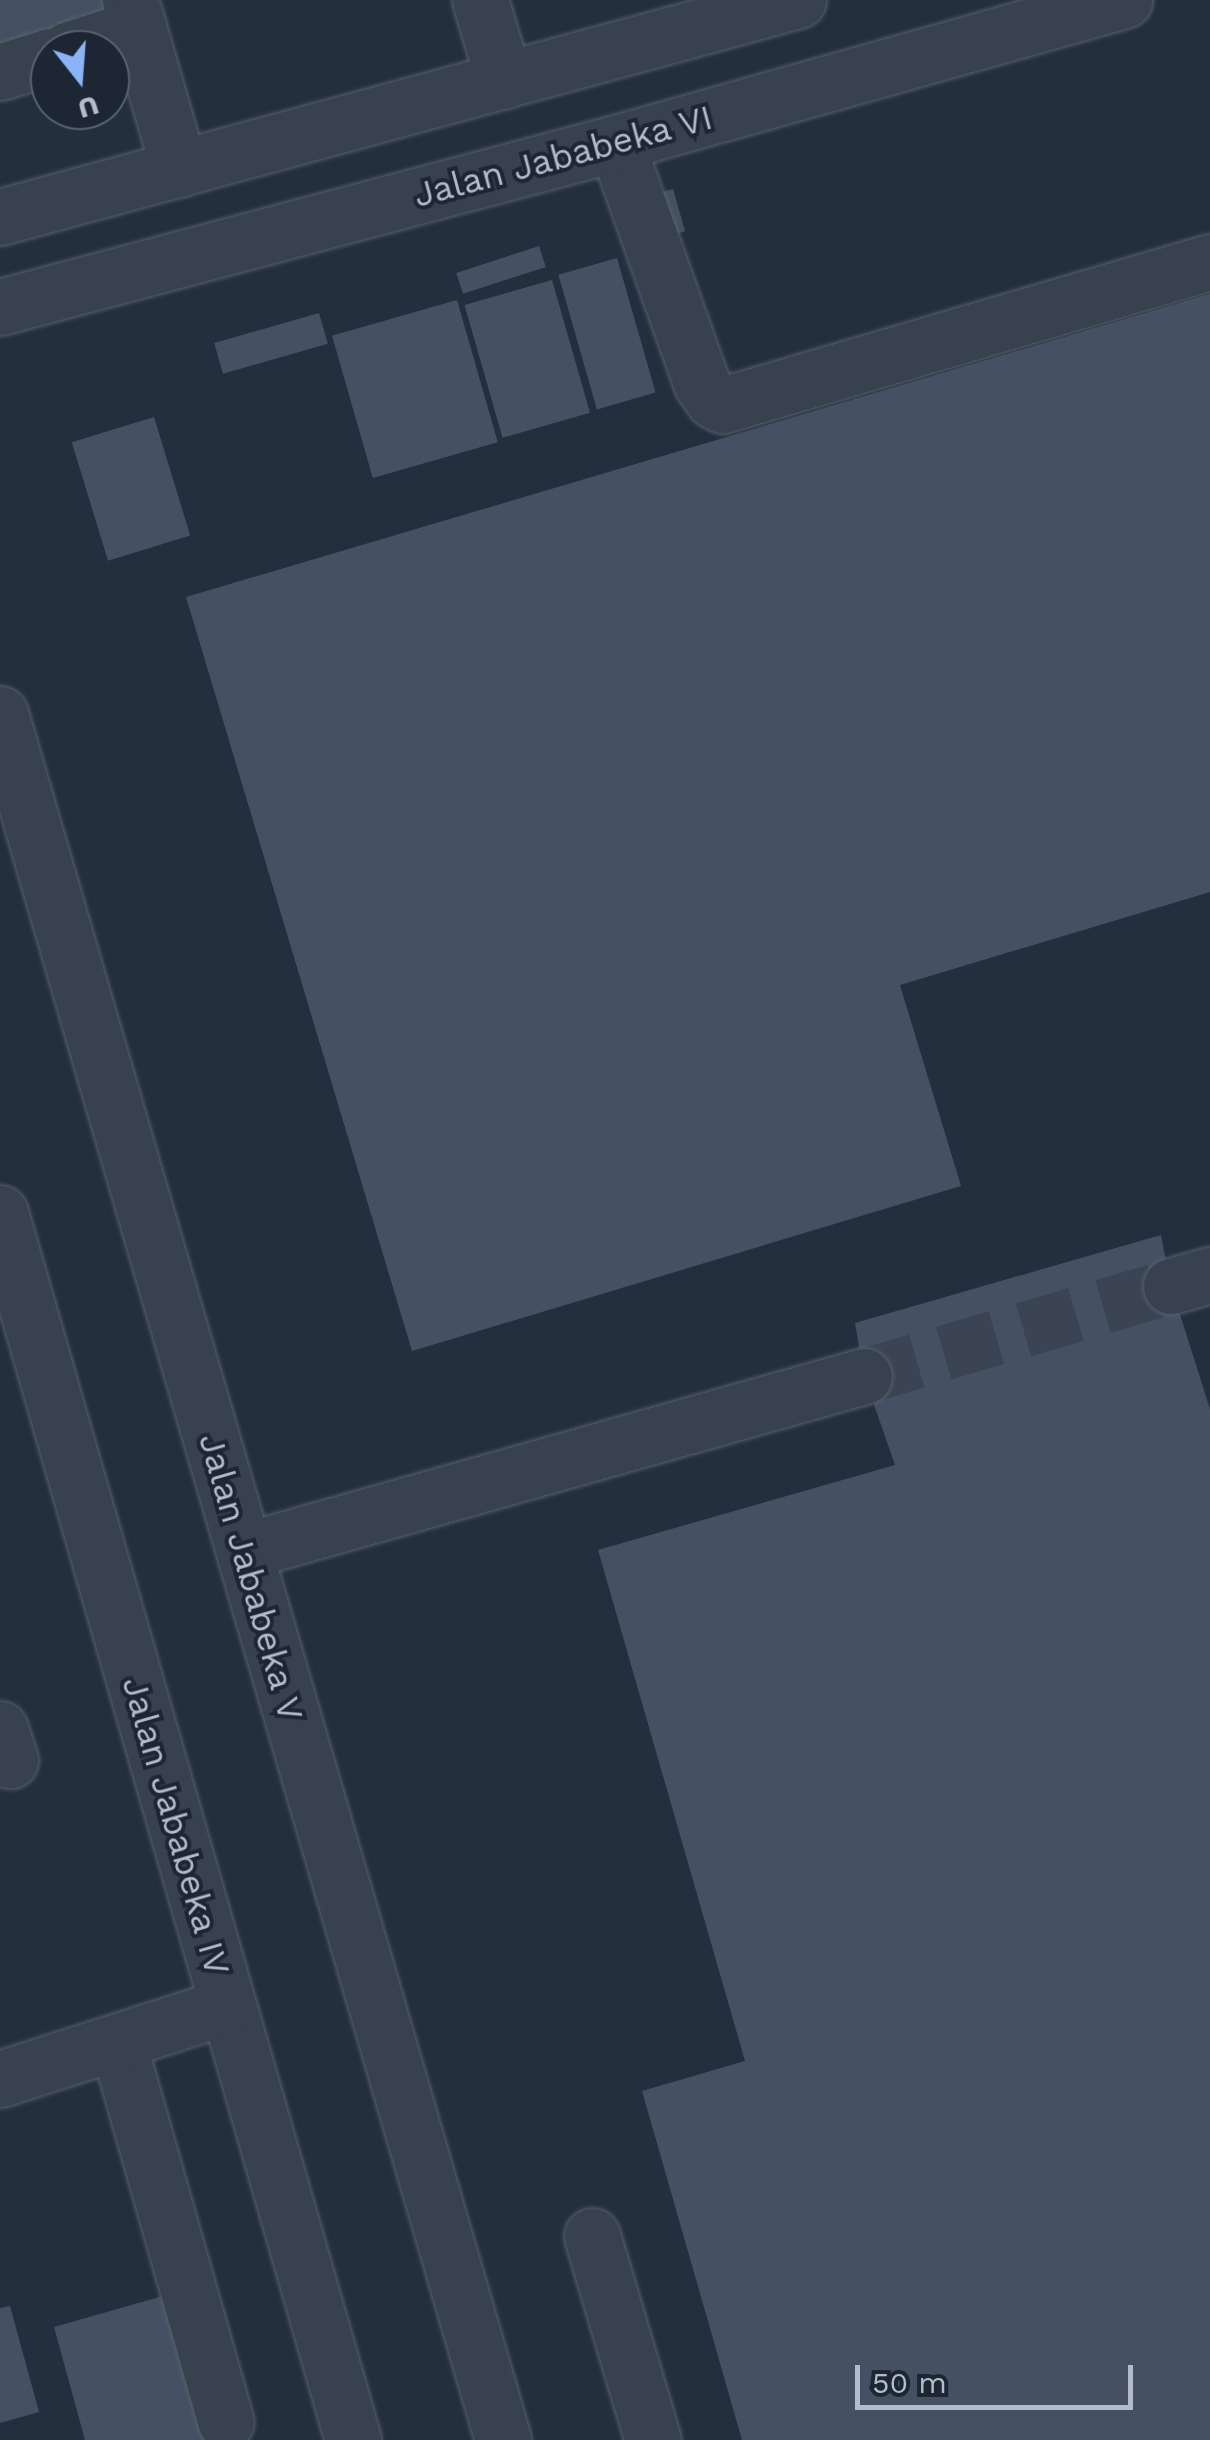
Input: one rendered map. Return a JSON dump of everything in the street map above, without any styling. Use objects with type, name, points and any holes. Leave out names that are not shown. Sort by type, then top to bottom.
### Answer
[{"type":"street","points":[[480,0],[504,80]]},
{"type":"street","points":[[0,217],[798,0]]},
{"type":"street","name":"Jalan Jababeka VI","points":[[0,308],[616,143],[1124,0]]},
{"type":"street","points":[[104,30],[134,14],[180,168]]},
{"type":"street","points":[[0,72],[30,62]]},
{"type":"street","points":[[616,143],[702,384],[713,400],[723,405],[744,402],[1210,262]]},
{"type":"street","name":"Jalan Jababeka V","points":[[0,714],[502,2440]]},
{"type":"street","name":"Jalan Jababeka IV","points":[[0,1212],[18,1345],[228,2006],[353,2440]]},
{"type":"street","points":[[244,1551],[864,1376]]},
{"type":"street","points":[[0,2078],[118,2044],[228,2006]]},
{"type":"street","points":[[118,2044],[226,2422]]},
{"type":"street","points":[[592,2236],[652,2440]]},
{"type":"building","points":[[0,0],[107,0],[110,11],[47,30],[30,30],[30,35],[0,44]]},
{"type":"building","points":[[673,189],[685,231],[656,240],[644,197]]},
{"type":"building","points":[[539,246],[546,267],[463,294],[456,273]]},
{"type":"building","points":[[617,258],[656,393],[597,409],[558,275]]},
{"type":"building","points":[[552,280],[590,413],[503,438],[465,305]]},
{"type":"building","points":[[1210,294],[1210,892],[900,985],[961,1186],[412,1351],[186,597]]},
{"type":"building","points":[[457,300],[498,442],[373,478],[332,336]]},
{"type":"building","points":[[319,313],[328,344],[223,374],[214,343]]},
{"type":"building","points":[[154,417],[190,536],[108,561],[72,442]]},
{"type":"building","points":[[1161,1235],[1171,1286],[1210,1409],[1210,2440],[742,2440],[642,2091],[745,2061],[598,1550],[895,1465],[864,1376],[855,1323]]},
{"type":"building","points":[[170,2294],[211,2440],[85,2440],[54,2327]]},
{"type":"building","points":[[10,2306],[39,2412],[0,2423],[0,2308]]},
{"type":"tunnel","points":[[864,1376],[1171,1286]]}]
